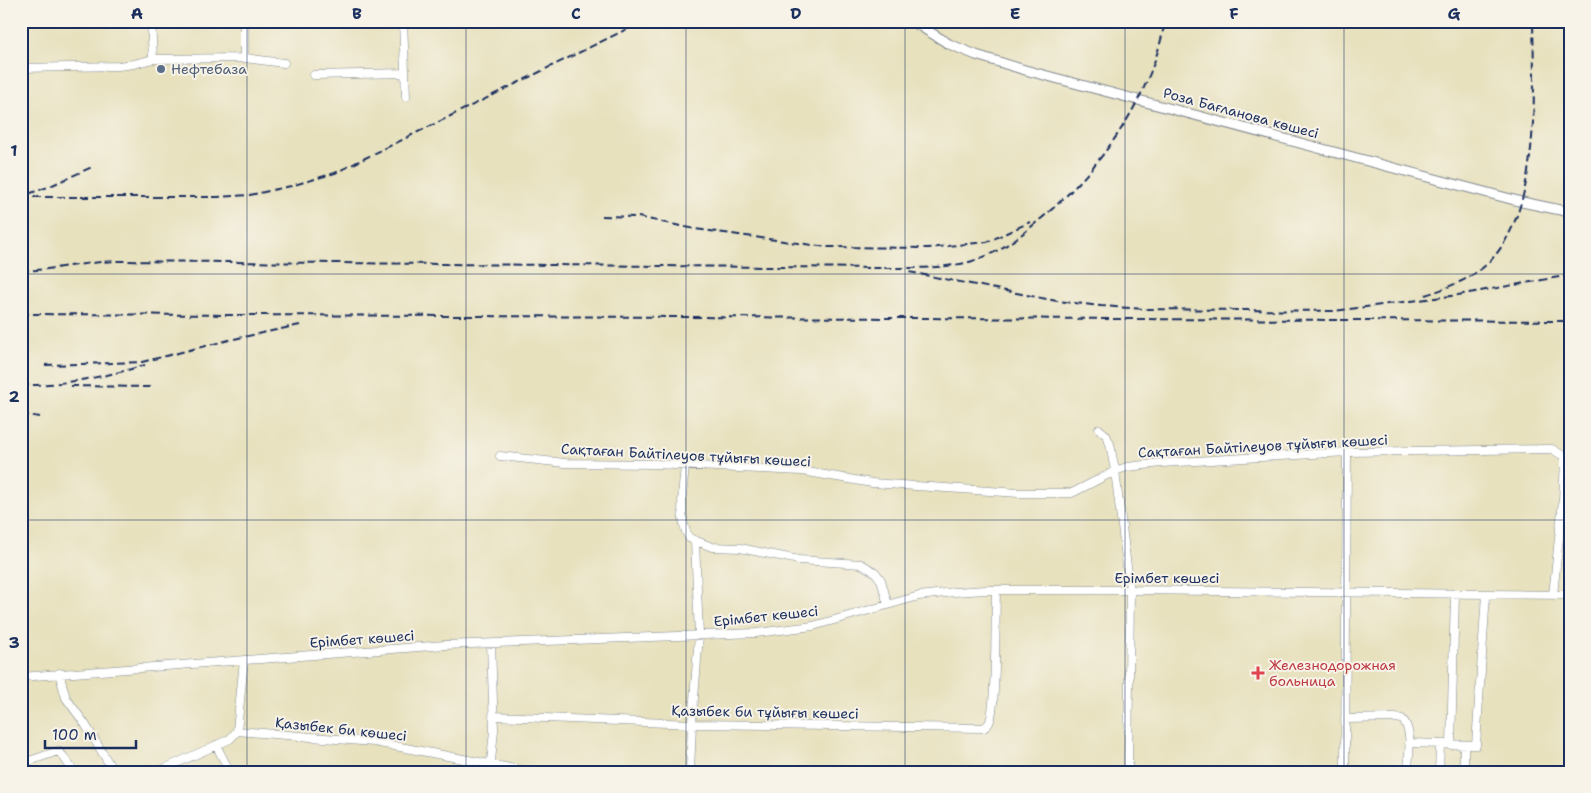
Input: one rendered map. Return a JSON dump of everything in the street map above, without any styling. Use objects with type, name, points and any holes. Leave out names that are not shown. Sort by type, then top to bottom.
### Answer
[{"type":"street","points":[[151,21],[153,59]]},
{"type":"street","points":[[244,21],[244,58]]},
{"type":"street","points":[[402,21],[406,97]]},
{"type":"street","name":"Роза Бағланова көшесі","points":[[912,21],[949,44],[976,55],[1017,67],[1522,202],[1570,212]]},
{"type":"street","points":[[21,68],[118,66],[153,59],[244,58],[284,63]]},
{"type":"street","points":[[314,75],[405,73]]},
{"type":"street","points":[[1099,429],[1106,436],[1110,444],[1130,590],[1128,772]]},
{"type":"street","name":"Сақтаған Байтілеуов тұйығы көшесі","points":[[500,456],[565,463],[802,471],[872,483],[1019,493],[1072,493],[1115,471],[1127,467],[1162,463],[1347,452],[1552,449],[1567,459],[1553,595]]},
{"type":"street","points":[[1345,772],[1347,452]]},
{"type":"street","points":[[685,466],[684,530],[689,538],[695,542],[712,547],[740,548],[799,560],[861,564],[875,572],[881,580],[888,605]]},
{"type":"street","points":[[690,772],[699,635],[695,542]]},
{"type":"street","name":"Ерімбет көшесі","points":[[21,677],[492,644],[756,633],[813,626],[928,595],[954,592],[1130,590],[1570,595]]},
{"type":"street","name":"Қазыбек би тұйығы көшесі","points":[[493,716],[692,724],[984,728],[989,723],[991,717],[996,591]]},
{"type":"street","points":[[1451,745],[1455,594]]},
{"type":"street","points":[[1409,743],[1476,745],[1486,594]]},
{"type":"street","points":[[491,768],[494,730],[492,644]]},
{"type":"street","points":[[157,772],[230,739],[237,731],[244,660]]},
{"type":"street","points":[[59,673],[66,698],[85,724],[114,772]]},
{"type":"street","points":[[1345,720],[1395,718],[1402,720],[1407,726],[1409,743],[1408,772]]},
{"type":"street","name":"Қазыбек би көшесі","points":[[237,731],[374,742],[491,768],[531,772]]},
{"type":"street","points":[[1439,772],[1440,744]]},
{"type":"street","points":[[216,745],[230,772]]},
{"type":"street","points":[[1464,745],[1464,772]]},
{"type":"street","points":[[21,764],[58,752],[74,772]]},
{"type":"railway","points":[[21,197],[218,197],[250,195],[291,186],[335,173],[643,21]]},
{"type":"railway","points":[[21,271],[117,261],[902,268],[934,267],[965,263],[985,257],[1021,235],[1081,181],[1101,158],[1119,133],[1148,79],[1158,51],[1165,21]]},
{"type":"railway","points":[[1425,295],[1466,279],[1477,272],[1498,251],[1514,224],[1524,192],[1530,156],[1534,84],[1533,21]]},
{"type":"railway","points":[[28,194],[92,167]]},
{"type":"railway","points":[[602,216],[638,217],[695,229],[827,247],[928,248],[987,242],[1030,222]]},
{"type":"railway","points":[[909,272],[1057,301],[1101,306],[1144,309],[1334,311],[1458,295],[1570,275]]},
{"type":"railway","points":[[21,314],[1570,321]]},
{"type":"railway","points":[[45,365],[142,362],[229,340],[300,325]]},
{"type":"railway","points":[[21,385],[84,380],[145,365]]},
{"type":"railway","points":[[70,386],[151,387]]},
{"type":"railway","points":[[21,414],[40,417]]},
{"type":"place","name":"Нефтебаза","points":[[161,69]]},
{"type":"place","name":"Железнодорожная больница","points":[[1258,673]]}]
